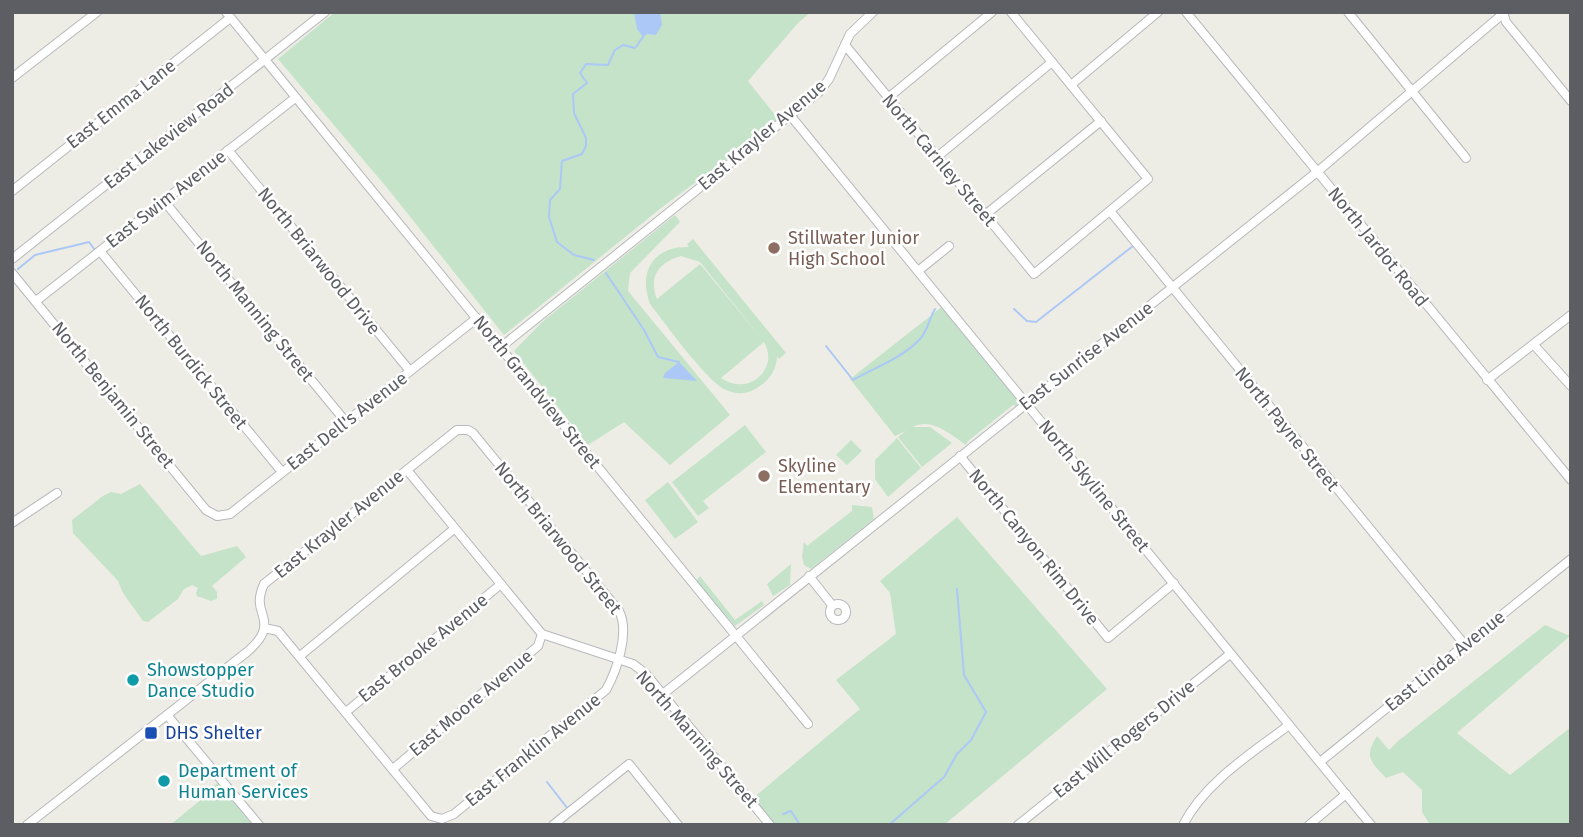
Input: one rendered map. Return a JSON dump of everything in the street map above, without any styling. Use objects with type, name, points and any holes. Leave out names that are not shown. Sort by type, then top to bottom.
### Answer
[{"type":"street","points":[[12,78],[97,12]]},
{"type":"street","name":"East Lakeview Road","points":[[12,259],[325,12]]},
{"type":"street","name":"East Krayler Avenue","points":[[501,347],[819,92],[829,79],[858,25],[873,12]]},
{"type":"street","points":[[888,98],[992,12]]},
{"type":"street","points":[[1011,12],[1148,179],[1110,211]]},
{"type":"street","points":[[1071,85],[1158,12]]},
{"type":"street","name":"North Jardot Road","points":[[1186,12],[1571,480]]},
{"type":"street","points":[[1348,12],[1466,158]]},
{"type":"street","points":[[1504,13],[1506,22],[1571,101]]},
{"type":"street","name":"East Sunrise Avenue","points":[[663,694],[1317,172],[1504,13]]},
{"type":"street","name":"North Grandview Street","points":[[228,15],[808,724]]},
{"type":"street","name":"East Emma Lane","points":[[12,191],[228,15]]},
{"type":"street","name":"North Carnley Street","points":[[845,45],[1034,274],[1110,211]]},
{"type":"street","points":[[937,157],[1052,62]]},
{"type":"street","name":"East Swim Avenue","points":[[36,301],[295,97]]},
{"type":"street","name":"North Skyline Street","points":[[790,115],[1371,825]]},
{"type":"street","points":[[985,215],[1101,121]]},
{"type":"street","name":"North Briarwood Drive","points":[[228,150],[410,372]]},
{"type":"street","name":"North Manning Street","points":[[164,201],[346,422]]},
{"type":"street","name":"North Payne Street","points":[[1110,211],[1171,289],[1465,645]]},
{"type":"street","points":[[918,271],[949,246]]},
{"type":"street","name":"North Burdick Street","points":[[100,251],[282,472]]},
{"type":"street","name":"North Benjamin Street","points":[[12,273],[206,510],[214,516]]},
{"type":"street","points":[[1488,380],[1571,315]]},
{"type":"street","name":"East Dell's Avenue","points":[[214,516],[230,514],[477,318]]},
{"type":"street","points":[[1534,345],[1571,386]]},
{"type":"street","name":"East Krayler Avenue","points":[[264,628],[258,601],[264,584],[452,434],[464,430]]},
{"type":"street","name":"North Briarwood Street","points":[[464,430],[473,433],[619,611],[625,632],[617,660]]},
{"type":"street","name":"North Canyon Rim Drive","points":[[960,456],[1108,638],[1174,583]]},
{"type":"street","points":[[407,470],[542,634]]},
{"type":"street","points":[[12,523],[57,493]]},
{"type":"street","points":[[300,656],[454,529]]},
{"type":"street","name":"East Linda Avenue","points":[[1320,762],[1571,559]]},
{"type":"street","points":[[809,576],[832,605]]},
{"type":"street","name":"East Brooke Avenue","points":[[346,712],[501,584]]},
{"type":"street","points":[[27,825],[247,652],[264,628],[278,631],[393,769]]},
{"type":"street","name":"North Manning Street","points":[[542,634],[633,664],[646,674],[770,825]]},
{"type":"street","name":"East Moore Avenue","points":[[393,769],[538,646],[542,634]]},
{"type":"street","name":"East Will Rogers Drive","points":[[1018,825],[1230,654]]},
{"type":"street","name":"East Franklin Avenue","points":[[393,769],[431,816],[442,819],[454,814],[606,690],[617,660]]},
{"type":"street","points":[[167,715],[259,825]]},
{"type":"street","points":[[1183,825],[1191,810],[1219,780],[1289,725]]},
{"type":"street","points":[[553,825],[629,764],[678,825]]},
{"type":"street","points":[[1309,825],[1346,794]]},
{"type":"green space","points":[[335,12],[811,12],[798,23],[748,81],[779,120],[661,208],[504,335],[388,189],[278,59]]},
{"type":"green space","points":[[675,215],[680,222],[630,273],[628,291],[730,415],[670,465],[624,422],[588,445],[514,351],[542,322]]},
{"type":"green space","points":[[693,239],[786,353],[779,359],[777,357],[771,375],[754,390],[734,393],[718,385],[650,304],[646,281],[652,263],[666,251],[689,247],[687,244]],"holes":[[[681,256],[700,262],[763,340],[700,264],[657,299],[654,284],[657,272],[661,266]],[[764,342],[768,362],[759,377],[741,384],[721,378]]]},
{"type":"green space","points":[[943,306],[1019,401],[966,445],[934,426],[920,424],[913,427],[930,427],[952,443],[922,467],[898,437],[906,431],[895,436],[850,379]]},
{"type":"green space","points":[[745,425],[766,452],[703,501],[709,508],[698,516],[672,482]]},
{"type":"green space","points":[[897,438],[921,468],[888,497],[875,479],[875,460]]},
{"type":"green space","points":[[851,440],[862,451],[847,465],[836,455]]},
{"type":"green space","points":[[668,482],[698,522],[675,539],[645,500]]},
{"type":"green space","points":[[140,484],[201,556],[237,546],[246,557],[212,586],[217,592],[217,599],[211,601],[197,596],[198,588],[192,585],[148,622],[143,621],[123,593],[118,581],[73,533],[72,520],[103,496],[111,492],[121,494]]},
{"type":"green space","points":[[852,505],[872,507],[874,519],[811,569],[804,565],[804,542],[807,546],[852,511]]},
{"type":"green space","points":[[957,517],[1107,689],[944,825],[775,825],[753,798],[860,709],[836,680],[896,634],[890,593],[880,581]]},
{"type":"green space","points":[[791,564],[790,585],[773,596],[767,584]]},
{"type":"green space","points":[[700,576],[735,620],[762,601],[764,605],[735,626],[696,581]]},
{"type":"green space","points":[[1545,625],[1570,636],[1457,733],[1510,775],[1571,727],[1571,825],[1430,825],[1422,812],[1422,790],[1403,772],[1386,778],[1373,763],[1370,754],[1377,736],[1389,750]]},
{"type":"green space","points":[[218,783],[252,825],[170,825],[213,790],[211,787]]},
{"type":"water","points":[[634,12],[660,12],[662,25],[656,35],[647,34],[643,37],[637,29]]},
{"type":"water","points":[[679,362],[697,381],[663,378],[665,373]]},
{"type":"waterway","points":[[594,260],[574,255],[557,242],[549,217],[550,200],[560,189],[562,161],[582,154],[586,146],[586,138],[574,113],[573,94],[587,83],[580,73],[586,64],[608,65],[615,50],[623,45],[635,48],[643,37]]},
{"type":"waterway","points":[[18,269],[35,255],[89,242],[95,250]]},
{"type":"waterway","points":[[1014,309],[1027,321],[1036,322],[1133,246]]},
{"type":"waterway","points":[[606,273],[644,330],[658,357],[679,362]]},
{"type":"waterway","points":[[826,346],[853,380],[897,357],[920,339],[935,309]]},
{"type":"waterway","points":[[889,825],[944,777],[957,754],[971,740],[986,712],[964,675],[957,589]]},
{"type":"waterway","points":[[547,782],[568,809]]},
{"type":"waterway","points":[[783,814],[791,811],[800,825]]},
{"type":"place","name":"Stillwater Junior High School","points":[[774,248]]},
{"type":"place","name":"Skyline Elementary","points":[[764,476]]},
{"type":"place","name":"Showstopper Dance Studio","points":[[133,680]]},
{"type":"place","name":"DHS Shelter","points":[[151,733]]},
{"type":"place","name":"Department of Human Services","points":[[164,781]]}]
